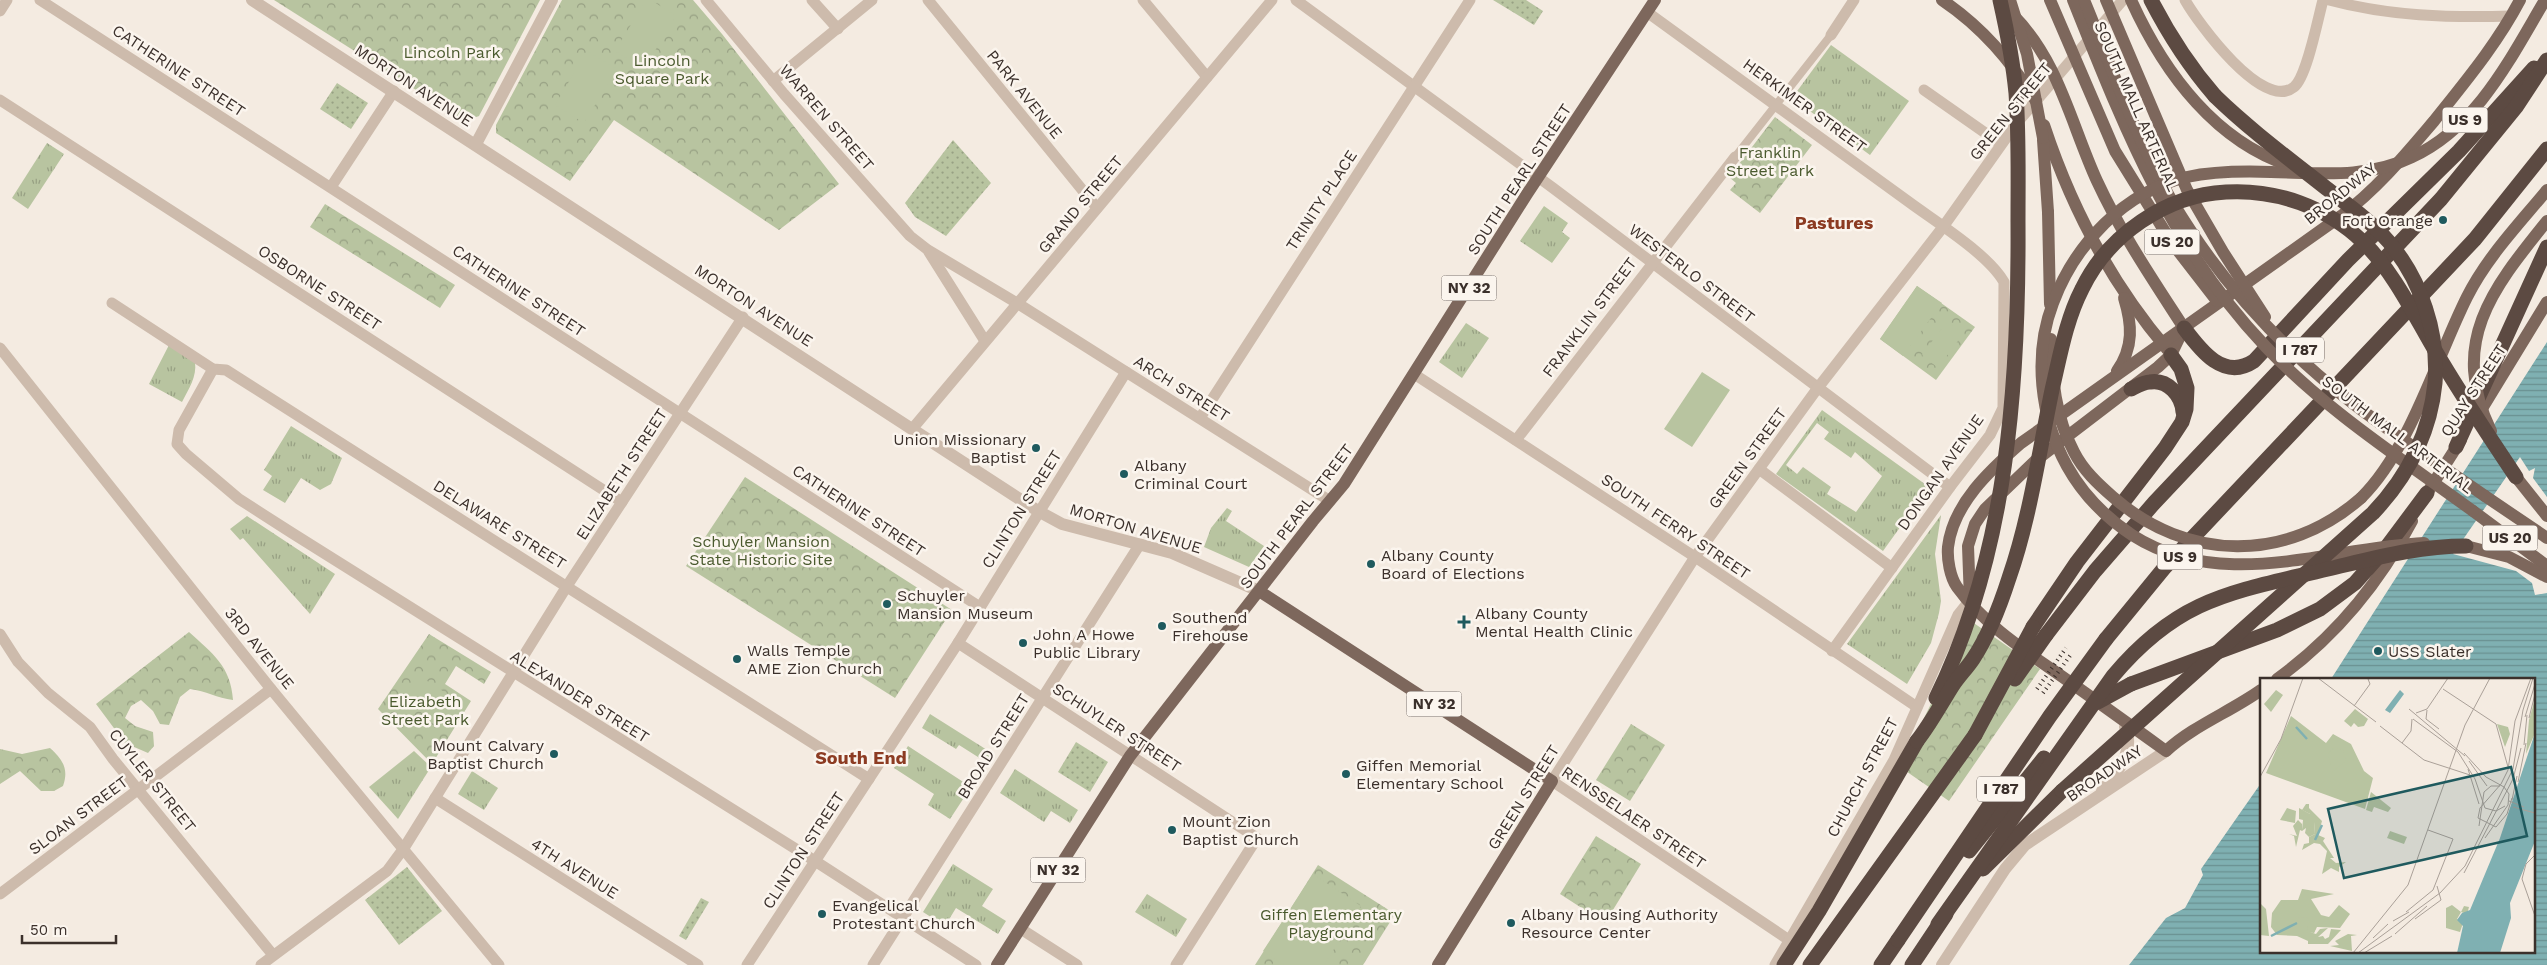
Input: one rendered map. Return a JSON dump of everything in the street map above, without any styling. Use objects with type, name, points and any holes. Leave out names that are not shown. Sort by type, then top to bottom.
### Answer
[{"type":"highway","points":[[1917,741],[1970,614],[1994,524],[2008,444],[2018,269],[2018,152],[2016,94],[2000,0]]},
{"type":"highway","points":[[1938,924],[1993,858],[2033,818],[2379,507],[2407,470],[2428,423],[2435,375],[2434,346],[2424,304],[2403,261],[2390,243],[2362,216],[2270,144],[2215,96],[2187,62],[2151,0]]},
{"type":"highway","points":[[2184,328],[2203,351],[2225,367],[2237,369],[2254,361],[2348,260],[2459,151],[2498,105],[2547,54]]},
{"type":"highway","name":"I 787","points":[[1810,965],[2046,635],[2095,571],[2148,510],[2441,199],[2516,107],[2547,60]]},
{"type":"highway","name":"I 787","points":[[1881,965],[2050,716],[2106,639],[2165,567],[2475,239],[2547,150]]},
{"type":"highway","points":[[1784,965],[1819,911],[1917,741],[1974,657],[2003,595],[2020,544],[2058,363],[2071,315],[2082,288],[2098,263],[2119,239],[2148,217],[2168,206],[2210,194],[2251,192],[2282,197],[2305,205],[2345,226],[2370,250],[2390,276],[2458,390],[2516,477]]},
{"type":"highway","points":[[2456,447],[2547,247]]},
{"type":"highway","points":[[1975,735],[2033,627],[2077,562],[2165,448],[2182,422],[2186,409],[2187,388],[2181,369],[2166,349]]},
{"type":"highway","points":[[2131,388],[2154,381],[2168,386],[2177,394],[2182,404],[2182,422]]},
{"type":"highway","points":[[1898,940],[2062,736],[2098,703],[2131,684],[2277,630],[2320,609],[2355,583],[2386,548],[2427,493]]},
{"type":"highway","points":[[1912,965],[1938,924],[2105,687],[2131,655],[2157,631],[2190,610],[2232,592],[2411,549],[2466,546]]},
{"type":"main road","name":"SOUTH PEARL STREET","points":[[997,965],[1130,756],[1344,484],[1538,178],[1655,0]]},
{"type":"main road","points":[[1942,0],[1962,14],[2000,49],[2036,102],[2073,202],[2120,286],[2166,349]]},
{"type":"main road","points":[[1994,0],[2030,33],[2057,79],[2079,142],[2112,212],[2145,270],[2184,328]]},
{"type":"main road","points":[[2010,0],[2027,54],[2043,138],[2048,196],[2052,384],[2062,428],[2083,468],[2109,493],[2145,521],[2180,536],[2209,544],[2257,546],[2290,539],[2322,526],[2361,498],[2374,485],[2393,457],[2478,276],[2547,190]]},
{"type":"main road","name":"US 20","points":[[2050,0],[2100,119],[2133,182],[2193,272],[2215,299],[2266,347]]},
{"type":"main road","name":"SOUTH MALL ARTERIAL","points":[[2072,0],[2124,126],[2163,206],[2201,266],[2242,320],[2266,347],[2346,418],[2547,566]]},
{"type":"main road","name":"SOUTH MALL ARTERIAL","points":[[2084,0],[2146,150],[2173,202],[2227,279],[2271,330],[2304,362],[2356,405],[2547,538]]},
{"type":"main road","name":"US 20","points":[[2106,0],[2187,190],[2223,252],[2260,306],[2271,330]]},
{"type":"main road","points":[[2131,0],[2164,62],[2193,99],[2217,124],[2248,147],[2271,159],[2308,171],[2334,174]]},
{"type":"main road","points":[[2510,0],[2511,16]]},
{"type":"main road","name":"BROADWAY","points":[[1970,600],[1968,546],[1975,524],[1985,509],[2030,465],[2131,388],[2184,328],[2341,216],[2380,183],[2467,80],[2520,0]]},
{"type":"main road","name":"US 9","points":[[2545,0],[2494,83],[2474,111],[2457,128],[2429,149],[2392,165],[2368,171],[2334,174],[2229,172],[2188,177],[2144,194],[2104,225],[2089,241],[2066,274],[2048,319],[2043,350],[2042,375],[2045,404],[2053,433],[2071,473],[2088,496],[2108,516],[2146,543],[2191,560],[2220,565],[2250,566],[2406,544],[2436,543],[2466,546],[2508,557],[2547,578]]},
{"type":"main road","points":[[2547,222],[2510,267],[2492,293],[2479,328],[2476,349],[2476,380],[2486,420],[2516,477],[2547,516]]},
{"type":"main road","points":[[2109,380],[2124,361],[2131,340],[2130,321],[2120,286]]},
{"type":"main road","name":"QUAY STREET","points":[[2278,678],[2318,645],[2367,593],[2396,553],[2427,493],[2485,404],[2547,302]]},
{"type":"main road","name":"BROADWAY","points":[[2166,349],[2109,380],[2003,458],[1987,474],[1960,512],[1952,531],[1948,556],[1956,586],[1989,623],[2166,750]]},
{"type":"main road","name":"RENSSELAER STREET","points":[[1260,591],[1552,781]]},
{"type":"main road","points":[[2166,750],[2179,738],[2235,708],[2260,691]]},
{"type":"main road","name":"GREEN STREET","points":[[1438,965],[1552,781]]},
{"type":"street","points":[[0,12],[7,0]]},
{"type":"street","name":"CATHERINE STREET","points":[[40,0],[980,607]]},
{"type":"street","name":"MORTON AVENUE","points":[[252,0],[743,317],[1038,511],[1062,524],[1140,544],[1209,568],[1260,591]]},
{"type":"street","points":[[476,144],[552,0]]},
{"type":"street","name":"WARREN STREET","points":[[706,0],[773,81],[889,214],[928,250],[1017,303]]},
{"type":"street","points":[[812,0],[838,29]]},
{"type":"street","points":[[773,81],[872,0]]},
{"type":"street","name":"PARK AVENUE","points":[[928,0],[1097,208]]},
{"type":"street","points":[[1143,0],[1207,77]]},
{"type":"street","name":"GRAND STREET","points":[[913,428],[1272,0]]},
{"type":"street","name":"WESTERLO STREET","points":[[1296,0],[1651,262],[1817,389],[1950,487]]},
{"type":"street","name":"TRINITY PLACE","points":[[1200,418],[1470,0]]},
{"type":"street","name":"FRANKLIN STREET","points":[[1516,440],[1651,262],[1778,104],[1831,35],[1854,0]]},
{"type":"street","name":"GREEN STREET","points":[[1552,781],[1695,557],[1817,389],[1943,227],[2001,144],[2057,79],[2071,59],[2123,0]]},
{"type":"street","points":[[2186,0],[2194,15],[2230,60],[2255,81],[2272,90],[2283,92],[2294,87],[2303,75],[2323,0]]},
{"type":"street","points":[[2329,0],[2400,14],[2472,18],[2511,16]]},
{"type":"street","name":"HERKIMER STREET","points":[[1647,12],[1778,104],[1943,227]]},
{"type":"street","points":[[1924,90],[2001,144]]},
{"type":"street","points":[[331,187],[394,91]]},
{"type":"street","name":"OSBORNE STREET","points":[[0,100],[622,502]]},
{"type":"street","name":"DONGAN AVENUE","points":[[1832,651],[1990,434],[2003,408],[2004,282],[1997,269],[1943,227]]},
{"type":"street","name":"WARREN STREET","points":[[928,250],[985,341]]},
{"type":"street","name":"DELAWARE STREET","points":[[112,303],[213,369],[226,370],[869,779]]},
{"type":"street","name":"ARCH STREET","points":[[1017,303],[1330,501]]},
{"type":"street","name":"ELIZABETH STREET","points":[[261,965],[387,871],[404,848],[567,586],[743,317]]},
{"type":"street","name":"3RD AVENUE","points":[[0,348],[271,689],[404,848],[497,964]]},
{"type":"street","name":"ALEXANDER STREET","points":[[213,369],[179,430],[177,444],[186,454],[239,499],[512,674],[815,861],[976,965]]},
{"type":"street","name":"CLINTON STREET","points":[[747,965],[958,643],[1038,511],[1126,372]]},
{"type":"street","name":"SOUTH FERRY STREET","points":[[1414,374],[1695,557],[1917,707]]},
{"type":"street","points":[[1759,469],[1892,568]]},
{"type":"street","name":"BROAD STREET","points":[[873,965],[1140,544]]},
{"type":"street","name":"CHURCH STREET","points":[[1775,965],[1894,760],[1958,615],[1970,600]]},
{"type":"street","name":"CUYLER STREET","points":[[0,634],[18,662],[48,693],[90,727],[138,789],[274,955]]},
{"type":"street","name":"SCHUYLER STREET","points":[[958,643],[1257,838],[1176,965]]},
{"type":"street","name":"SLOAN STREET","points":[[0,894],[138,789],[191,752],[271,689]]},
{"type":"street","points":[[2094,801],[2120,768],[2126,755],[2128,744],[2126,730],[2114,713]]},
{"type":"street","name":"BROADWAY","points":[[1942,965],[2018,852],[2034,838],[2094,801],[2166,750]]},
{"type":"street","name":"RENSSELAER STREET","points":[[1552,781],[1788,940]]},
{"type":"street","name":"4TH AVENUE","points":[[435,798],[698,965]]},
{"type":"street","points":[[1021,929],[1078,965]]},
{"type":"green space","name":"Lincoln Park","points":[[274,0],[540,0],[479,116],[465,121]]},
{"type":"green space","name":"Lincoln Square Park","points":[[562,0],[693,0],[722,34],[839,184],[779,230],[614,120],[570,181],[496,133],[496,125]]},
{"type":"green space","points":[[646,0],[651,0],[676,16],[644,69],[615,51]]},
{"type":"green space","points":[[1493,0],[1526,0],[1543,11],[1534,25]]},
{"type":"green space","points":[[1831,45],[1909,101],[1870,155],[1792,98]]},
{"type":"green space","points":[[587,51],[617,69],[584,123],[555,105]]},
{"type":"green space","points":[[337,83],[368,103],[351,129],[320,109]]},
{"type":"green space","name":"Franklin Street Park","points":[[1775,117],[1812,145],[1760,213],[1730,190],[1736,183],[1729,177]]},
{"type":"green space","points":[[953,140],[991,183],[946,236],[915,217],[905,203]]},
{"type":"green space","points":[[47,143],[64,154],[28,209],[12,198]]},
{"type":"green space","points":[[325,204],[455,285],[440,308],[310,227]]},
{"type":"green space","points":[[1544,206],[1568,223],[1562,232],[1570,238],[1552,263],[1520,241]]},
{"type":"green space","points":[[1917,286],[1975,327],[1936,380],[1880,339]]},
{"type":"green space","points":[[1917,286],[1942,303],[1903,356],[1880,339]]},
{"type":"green space","points":[[1947,321],[1963,334],[1938,368],[1922,355]]},
{"type":"green space","points":[[1466,323],[1489,338],[1462,378],[1439,362]]},
{"type":"green space","points":[[169,345],[195,362],[194,378],[182,402],[149,384]]},
{"type":"green space","points":[[1702,372],[1730,390],[1692,447],[1664,429]]},
{"type":"green space","points":[[1822,410],[1929,487],[1883,551],[1776,474]],"holes":[[[1817,423],[1829,432],[1824,439],[1851,458],[1855,452],[1882,476],[1856,512],[1827,494],[1831,487],[1803,467],[1797,474],[1786,465]]]},
{"type":"green space","points":[[291,426],[342,458],[331,484],[320,490],[301,478],[285,503],[263,490],[272,476],[264,470]]},
{"type":"green space","name":"Schuyler Mansion State Historic Site","points":[[745,477],[952,610],[895,698],[686,566]]},
{"type":"green space","points":[[1227,508],[1232,511],[1226,521],[1264,546],[1249,567],[1204,547],[1211,528]]},
{"type":"green space","points":[[1941,515],[1935,554],[1941,601],[1939,613],[1931,643],[1907,684],[1847,644]]},
{"type":"green space","points":[[247,516],[335,574],[310,614],[243,538],[240,540],[230,529]]},
{"type":"green space","points":[[1968,619],[2040,669],[1949,801],[1900,767],[1950,665]]},
{"type":"green space","points":[[189,632],[219,661],[229,678],[233,700],[190,689],[180,697],[169,725],[160,724],[153,711],[141,700],[131,706],[125,718],[135,726],[153,732],[154,746],[148,753],[125,743],[96,704]]},
{"type":"green space","name":"Elizabeth Street Park","points":[[429,634],[491,672],[484,684],[456,666],[445,684],[471,701],[432,764],[378,709]]},
{"type":"green space","points":[[418,675],[463,704],[451,722],[406,693]]},
{"type":"green space","points":[[930,714],[995,755],[989,764],[959,745],[956,749],[922,728]]},
{"type":"green space","points":[[1631,724],[1665,745],[1630,801],[1596,780]]},
{"type":"green space","points":[[1076,742],[1108,762],[1090,792],[1058,772]]},
{"type":"green space","points":[[908,746],[971,787],[950,819],[928,805],[934,794],[894,768]]},
{"type":"green space","points":[[50,748],[64,765],[65,780],[63,786],[54,791],[41,791],[20,771],[0,784],[0,749],[22,754]]},
{"type":"green space","points":[[414,751],[431,767],[398,819],[369,787]]},
{"type":"green space","points":[[1015,769],[1078,810],[1070,823],[1051,811],[1044,822],[1000,793]]},
{"type":"green space","points":[[472,771],[498,788],[484,810],[458,794]]},
{"type":"green space","points":[[1596,836],[1641,864],[1605,923],[1560,894]]},
{"type":"green space","points":[[953,864],[993,889],[982,906],[1006,921],[998,934],[956,908],[945,926],[923,912]]},
{"type":"green space","name":"Giffen Elementary Playground","points":[[1318,865],[1395,914],[1363,965],[1255,965]]},
{"type":"green space","points":[[407,867],[442,911],[399,945],[365,900]]},
{"type":"green space","name":"Giffen Elementary Playground","points":[[1313,874],[1361,906],[1324,965],[1285,965],[1263,951]]},
{"type":"green space","points":[[1147,894],[1187,919],[1176,937],[1135,912]]},
{"type":"green space","points":[[701,898],[709,902],[686,940],[679,936]]},
{"type":"water","points":[[2547,342],[2547,965],[2129,965],[2166,918],[2185,908],[2203,875],[2201,869],[2260,784],[2260,952],[2534,952],[2534,678],[2332,678]]},
{"type":"pier","points":[[2520,457],[2529,471],[2535,468],[2533,478],[2547,497],[2547,593],[2535,595],[2532,583],[2516,571],[2453,554]]},
{"type":"railway","points":[[2037,689],[2066,648]]},
{"type":"railway","points":[[2043,693],[2072,653]]},
{"type":"place","name":"Fort Orange","points":[[2443,220]]},
{"type":"place","name":"Union Missionary Baptist","points":[[1036,448]]},
{"type":"place","name":"Albany Criminal Court","points":[[1124,474]]},
{"type":"place","name":"Albany County Board of Elections","points":[[1371,564]]},
{"type":"place","name":"Schuyler Mansion Museum","points":[[887,604]]},
{"type":"place","name":"Albany County Mental Health Clinic","points":[[1464,622]]},
{"type":"place","name":"Southend Firehouse","points":[[1162,626]]},
{"type":"place","name":"John A Howe Public Library","points":[[1023,643]]},
{"type":"place","name":"USS Slater","points":[[2378,651]]},
{"type":"place","name":"Walls Temple AME Zion Church","points":[[737,659]]},
{"type":"place","name":"Mount Calvary Baptist Church","points":[[554,754]]},
{"type":"place","name":"Giffen Memorial Elementary School","points":[[1346,774]]},
{"type":"place","name":"Mount Zion Baptist Church","points":[[1172,830]]},
{"type":"place","name":"Evangelical Protestant Church","points":[[822,914]]},
{"type":"place","name":"Albany Housing Authority Resource Center","points":[[1511,923]]},
{"type":"district","name":"Pastures","points":[[1834,223]]},
{"type":"district","name":"South End","points":[[861,758]]}]
